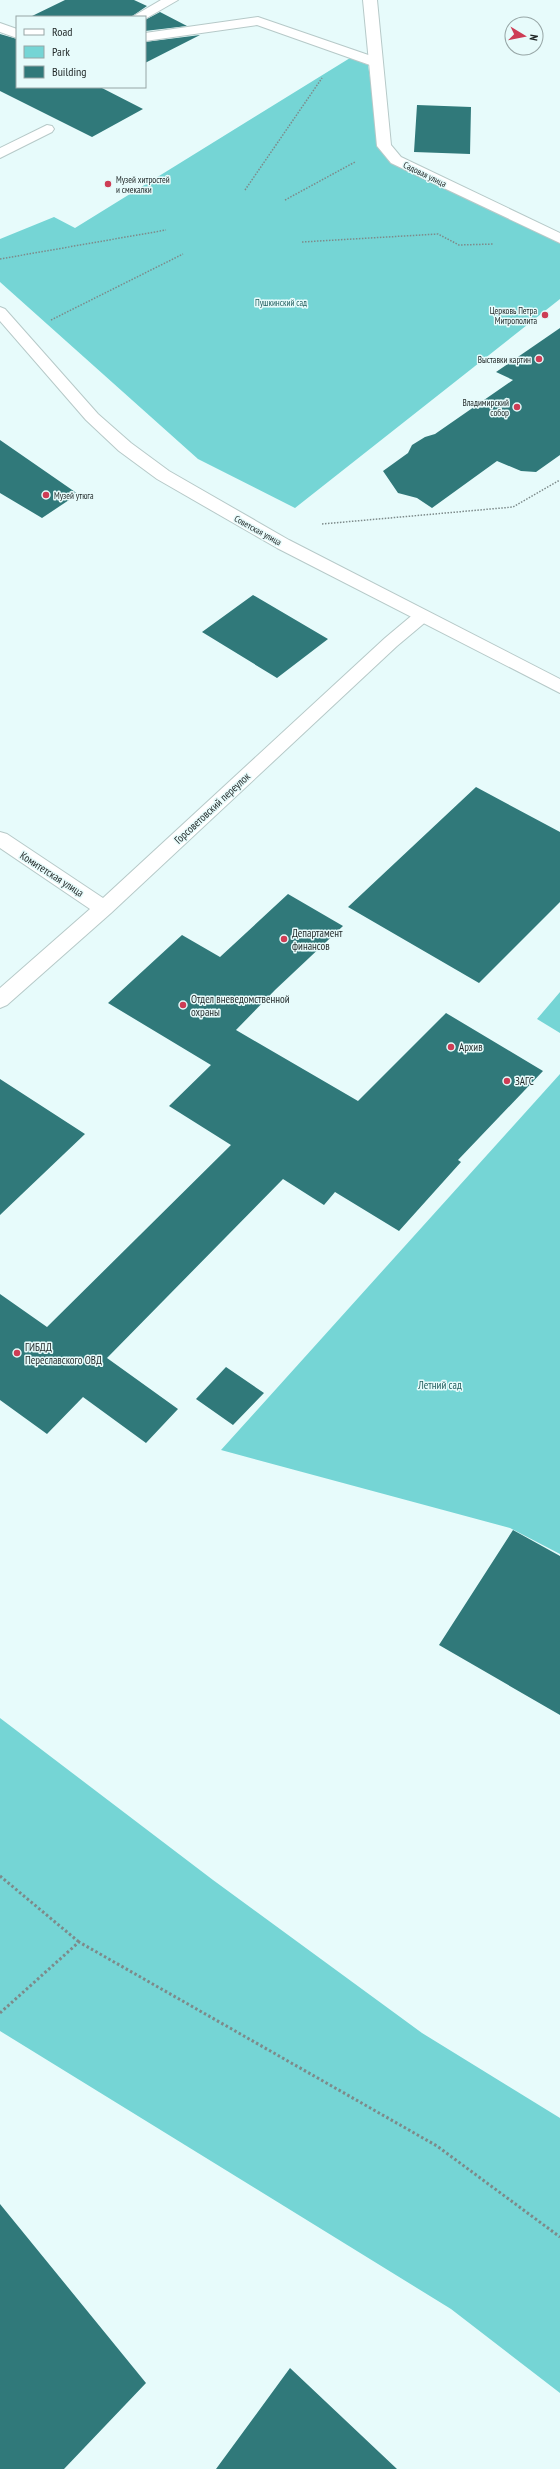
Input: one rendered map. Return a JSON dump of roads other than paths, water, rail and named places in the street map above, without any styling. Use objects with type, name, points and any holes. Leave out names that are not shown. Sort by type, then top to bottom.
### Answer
[{"type":"street","points":[[141,16],[171,0]]},
{"type":"street","points":[[146,37],[258,21],[375,62],[370,0]]},
{"type":"street","points":[[0,27],[16,34]]},
{"type":"street","name":"Садовая улица","points":[[375,62],[384,146],[396,160],[560,239]]},
{"type":"street","points":[[0,154],[47,129]]},
{"type":"street","name":"Советская улица","points":[[0,312],[92,416],[125,446],[163,475],[270,537],[560,687]]},
{"type":"street","name":"Горсоветовский переулок","points":[[0,1000],[104,908],[385,648],[422,616]]},
{"type":"street","name":"Комитетская улица","points":[[0,839],[104,908]]},
{"type":"place","name":"Музей хитростей и смекалки","points":[[108,184]]},
{"type":"place","name":"Церковь Петра Митрополита","points":[[545,315]]},
{"type":"place","name":"Выставки картин","points":[[539,359]]},
{"type":"place","name":"Владимирский собор","points":[[517,407]]},
{"type":"place","name":"Музей утюга","points":[[46,495]]},
{"type":"place","name":"Департамент финансов","points":[[284,939]]},
{"type":"place","name":"Отдел вневедомственной охраны","points":[[183,1005]]},
{"type":"place","name":"Архив","points":[[451,1047]]},
{"type":"place","name":"ЗАГС","points":[[507,1081]]},
{"type":"place","name":"ГИБДД Переславского ОВД","points":[[17,1353]]},
{"type":"park label","name":"Пушкинский сад","points":[[281,302]]},
{"type":"park label","name":"Летний сад","points":[[440,1385]]}]
